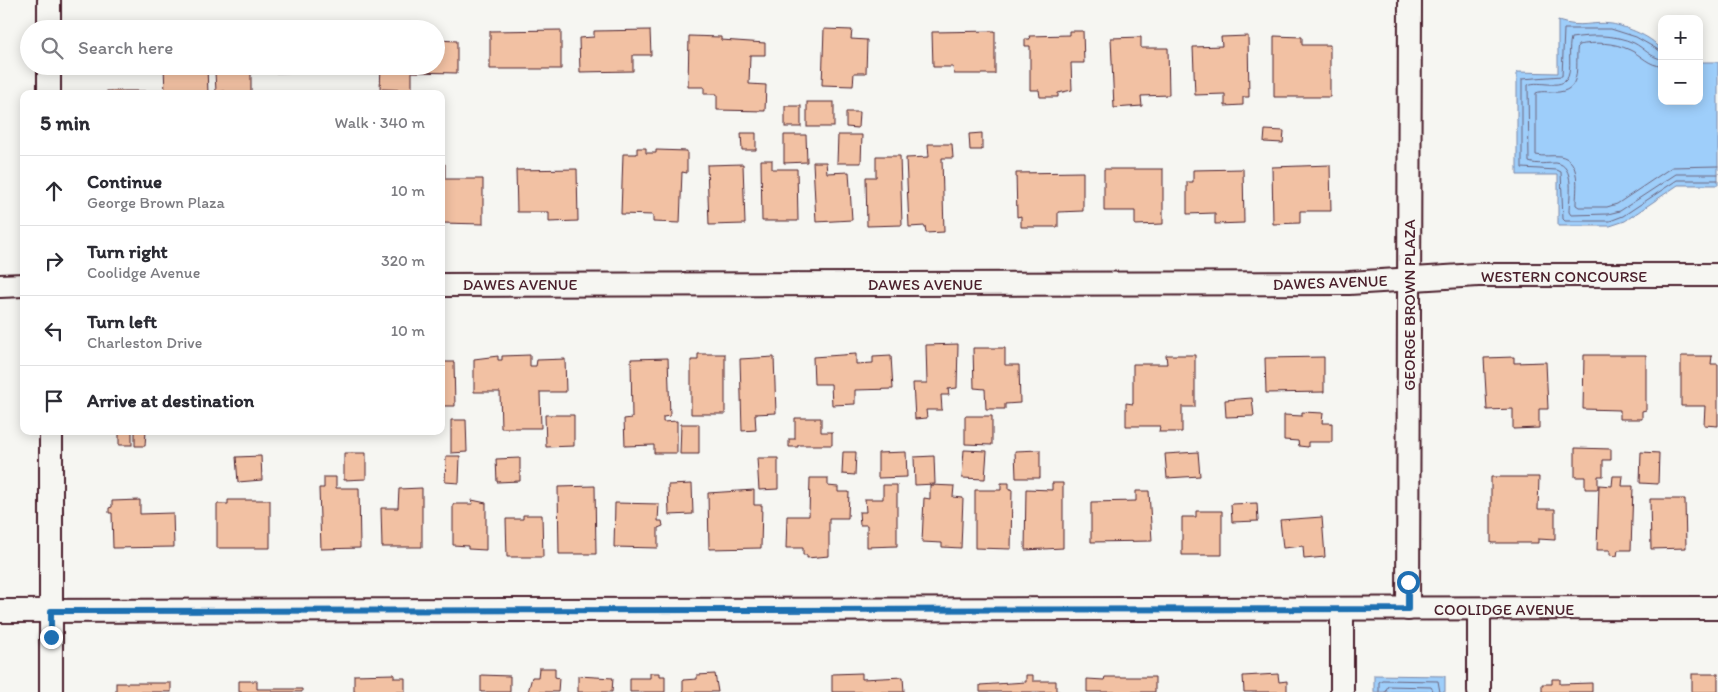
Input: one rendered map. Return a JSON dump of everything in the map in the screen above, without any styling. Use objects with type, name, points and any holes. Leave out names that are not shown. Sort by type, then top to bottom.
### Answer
[{"type":"street","points":[[49,0],[49,20]]},
{"type":"street","name":"GEORGE BROWN PLAZA","points":[[1408,609],[1410,0]]},
{"type":"street","points":[[49,75],[49,90]]},
{"type":"street","name":"WESTERN CONCOURSE","points":[[1409,279],[1478,276],[1718,275]]},
{"type":"street","name":"DAWES AVENUE","points":[[445,285],[1349,283],[1409,279]]},
{"type":"street","points":[[0,286],[20,286]]},
{"type":"street","points":[[51,435],[51,692]]},
{"type":"street","name":"COOLIDGE AVENUE","points":[[0,611],[1718,608]]},
{"type":"street","points":[[1342,609],[1342,692]]},
{"type":"street","points":[[1479,609],[1479,692]]},
{"type":"water","points":[[1558,21],[1580,25],[1598,23],[1624,27],[1647,37],[1658,46],[1658,105],[1703,105],[1703,62],[1718,62],[1718,185],[1678,185],[1625,221],[1610,226],[1558,226],[1558,175],[1517,175],[1517,72],[1558,73]]},
{"type":"water","points":[[1374,675],[1445,676],[1445,692],[1374,692]]},
{"type":"building","points":[[824,29],[852,30],[851,39],[867,40],[866,73],[854,73],[853,86],[822,85]]},
{"type":"building","points":[[561,30],[561,69],[490,69],[490,31]]},
{"type":"building","points":[[650,30],[651,55],[633,55],[633,71],[580,72],[579,38],[594,37],[594,31]]},
{"type":"building","points":[[995,31],[995,74],[954,74],[953,67],[933,67],[932,32]]},
{"type":"building","points":[[1069,31],[1083,31],[1084,63],[1071,63],[1072,90],[1058,93],[1058,97],[1040,97],[1039,90],[1030,90],[1030,46],[1025,46],[1025,39],[1030,39],[1029,36],[1069,35]]},
{"type":"building","points":[[689,36],[721,37],[721,40],[765,43],[765,55],[750,55],[749,84],[766,85],[765,111],[717,110],[717,94],[704,94],[704,87],[688,87]]},
{"type":"building","points":[[1248,36],[1249,97],[1243,97],[1243,105],[1225,106],[1225,94],[1195,95],[1193,47],[1222,46],[1221,37]]},
{"type":"building","points":[[1274,36],[1302,37],[1302,45],[1330,45],[1330,97],[1274,97]]},
{"type":"building","points":[[1141,37],[1141,48],[1168,48],[1169,95],[1141,96],[1142,106],[1114,108],[1111,38]]},
{"type":"building","points":[[445,40],[457,41],[457,73],[445,73]]},
{"type":"building","points":[[164,75],[207,75],[208,90],[165,90]]},
{"type":"building","points":[[215,75],[251,75],[251,90],[216,90]]},
{"type":"building","points":[[381,75],[412,75],[412,90],[380,89]]},
{"type":"building","points":[[807,102],[834,102],[834,127],[807,127]]},
{"type":"building","points":[[785,106],[801,106],[801,127],[785,127]]},
{"type":"building","points":[[846,112],[859,112],[858,128],[846,127]]},
{"type":"building","points":[[1265,130],[1284,131],[1283,143],[1264,142]]},
{"type":"building","points":[[741,133],[756,133],[756,150],[742,150]]},
{"type":"building","points":[[982,133],[982,150],[970,150],[969,134]]},
{"type":"building","points":[[784,135],[806,135],[807,162],[784,163]]},
{"type":"building","points":[[838,135],[862,135],[861,163],[837,163]]},
{"type":"building","points":[[928,144],[952,144],[953,158],[942,158],[944,232],[926,233],[925,226],[909,227],[906,158],[929,157]]},
{"type":"building","points":[[637,148],[646,148],[646,153],[656,153],[656,150],[687,151],[687,173],[682,172],[680,223],[653,222],[653,215],[621,214],[623,154],[637,154]]},
{"type":"building","points":[[876,156],[900,156],[902,225],[867,226],[866,177],[876,177]]},
{"type":"building","points":[[761,160],[772,160],[772,169],[797,169],[798,221],[762,221]]},
{"type":"building","points":[[813,162],[826,162],[827,173],[849,172],[852,220],[816,222]]},
{"type":"building","points":[[743,164],[745,224],[709,225],[707,165]]},
{"type":"building","points":[[1330,165],[1331,211],[1300,211],[1300,223],[1273,224],[1272,167]]},
{"type":"building","points":[[577,169],[578,221],[549,222],[549,212],[517,212],[516,170]]},
{"type":"building","points":[[1104,169],[1163,169],[1163,224],[1135,225],[1135,211],[1104,211]]},
{"type":"building","points":[[1243,169],[1244,223],[1215,224],[1215,213],[1187,214],[1187,182],[1193,182],[1193,170]]},
{"type":"building","points":[[1083,172],[1083,211],[1058,212],[1058,227],[1021,227],[1021,216],[1017,217],[1016,173]]},
{"type":"building","points":[[445,179],[483,179],[483,224],[445,223]]},
{"type":"building","points":[[958,344],[957,388],[948,389],[949,395],[941,395],[942,410],[926,410],[927,418],[915,419],[913,383],[927,383],[926,345]]},
{"type":"building","points":[[973,348],[1005,348],[1005,365],[1019,365],[1020,403],[1005,404],[1005,409],[986,409],[985,389],[974,388]]},
{"type":"building","points":[[698,354],[725,354],[725,414],[691,414],[691,360],[698,360]]},
{"type":"building","points":[[856,354],[856,364],[873,363],[873,357],[891,356],[893,389],[855,390],[855,404],[832,405],[831,384],[814,384],[813,357]]},
{"type":"building","points":[[530,355],[530,366],[536,366],[537,360],[565,359],[566,392],[540,392],[541,428],[501,428],[500,392],[474,392],[474,359],[498,356],[498,360],[502,360],[502,356]]},
{"type":"building","points":[[1166,355],[1195,355],[1195,407],[1182,407],[1182,432],[1159,432],[1160,426],[1126,426],[1126,403],[1133,404],[1133,364],[1167,364]]},
{"type":"building","points":[[1584,355],[1646,355],[1646,410],[1642,411],[1642,419],[1620,419],[1620,410],[1583,409]]},
{"type":"building","points":[[1681,356],[1712,356],[1711,364],[1718,364],[1718,426],[1704,425],[1705,406],[1681,406]]},
{"type":"building","points":[[774,357],[776,413],[755,414],[756,430],[742,431],[740,359]]},
{"type":"building","points":[[1324,357],[1324,392],[1266,393],[1265,358]]},
{"type":"building","points":[[1514,357],[1514,363],[1546,362],[1548,409],[1539,409],[1539,428],[1513,429],[1513,409],[1487,410],[1484,358]]},
{"type":"building","points":[[668,358],[670,416],[663,417],[663,422],[677,421],[677,453],[654,453],[654,445],[625,446],[624,419],[632,418],[631,359]]},
{"type":"building","points":[[445,362],[454,362],[455,406],[445,406]]},
{"type":"building","points":[[1252,398],[1254,416],[1226,417],[1225,400]]},
{"type":"building","points":[[1302,412],[1323,413],[1322,423],[1332,423],[1332,442],[1308,442],[1308,447],[1299,446],[1298,441],[1284,440],[1284,415],[1302,416]]},
{"type":"building","points":[[545,415],[574,415],[574,446],[546,447]]},
{"type":"building","points":[[965,416],[992,416],[992,445],[965,444]]},
{"type":"building","points":[[795,418],[821,418],[821,432],[832,432],[832,445],[798,445],[798,447],[789,447],[789,439],[795,439]]},
{"type":"building","points":[[451,420],[466,420],[467,452],[451,453]]},
{"type":"building","points":[[681,424],[699,424],[699,454],[680,454]]},
{"type":"building","points":[[119,435],[132,435],[132,445],[119,445]]},
{"type":"building","points":[[135,435],[146,435],[145,446],[135,446]]},
{"type":"building","points":[[1575,448],[1611,449],[1611,460],[1603,460],[1603,476],[1598,476],[1598,489],[1585,489],[1585,477],[1575,477]]},
{"type":"building","points":[[964,450],[987,451],[985,479],[962,478]]},
{"type":"building","points":[[1040,450],[1040,478],[1016,478],[1015,451]]},
{"type":"building","points":[[843,452],[856,452],[855,475],[842,474]]},
{"type":"building","points":[[906,452],[907,477],[878,478],[878,453]]},
{"type":"building","points":[[1198,452],[1200,476],[1167,478],[1165,454]]},
{"type":"building","points":[[1641,452],[1659,453],[1658,484],[1640,483]]},
{"type":"building","points":[[344,453],[366,453],[366,479],[344,480]]},
{"type":"building","points":[[261,456],[262,480],[238,482],[236,457]]},
{"type":"building","points":[[446,456],[460,456],[459,483],[445,482]]},
{"type":"building","points":[[934,456],[935,484],[915,485],[914,457]]},
{"type":"building","points":[[520,458],[520,481],[497,482],[496,459]]},
{"type":"building","points":[[757,458],[778,458],[778,489],[759,490]]},
{"type":"building","points":[[1613,476],[1623,476],[1622,486],[1633,486],[1631,550],[1618,550],[1617,556],[1610,555],[1610,550],[1597,550],[1599,485],[1612,486]]},
{"type":"building","points":[[324,477],[336,477],[336,488],[359,488],[360,548],[321,549],[319,488],[324,488]]},
{"type":"building","points":[[1491,477],[1539,477],[1538,509],[1555,509],[1555,540],[1538,539],[1538,543],[1491,543]]},
{"type":"building","points":[[810,478],[828,478],[828,486],[838,487],[838,492],[849,492],[848,518],[829,518],[829,556],[807,558],[807,555],[803,555],[803,548],[786,548],[787,516],[809,516]]},
{"type":"building","points":[[1001,483],[1009,483],[1009,489],[1012,489],[1011,549],[975,548],[975,490],[1001,490]]},
{"type":"building","points":[[1052,483],[1063,483],[1063,548],[1025,550],[1026,489],[1052,490]]},
{"type":"building","points":[[692,484],[693,514],[669,515],[668,485]]},
{"type":"building","points":[[883,485],[897,485],[897,546],[867,547],[867,525],[860,525],[859,512],[866,512],[865,499],[883,499]]},
{"type":"building","points":[[930,485],[954,486],[953,497],[963,498],[961,548],[942,547],[942,543],[922,542],[924,498],[930,499]]},
{"type":"building","points":[[595,486],[596,554],[559,554],[558,487]]},
{"type":"building","points":[[422,488],[422,547],[382,547],[381,508],[398,508],[399,489]]},
{"type":"building","points":[[754,490],[754,505],[762,505],[761,548],[709,549],[708,493]]},
{"type":"building","points":[[1136,491],[1149,491],[1152,541],[1091,542],[1091,502],[1136,501]]},
{"type":"building","points":[[1650,499],[1685,499],[1686,548],[1651,549]]},
{"type":"building","points":[[140,500],[140,514],[173,513],[174,547],[113,548],[112,513],[109,513],[112,501]]},
{"type":"building","points":[[228,500],[270,500],[270,548],[217,548],[217,504],[228,504]]},
{"type":"building","points":[[472,500],[486,503],[486,550],[468,549],[468,546],[453,545],[453,504],[473,504]]},
{"type":"building","points":[[615,503],[659,504],[658,521],[662,521],[663,526],[658,528],[658,548],[614,547]]},
{"type":"building","points":[[1257,503],[1258,521],[1232,522],[1231,504]]},
{"type":"building","points":[[1196,511],[1222,511],[1222,555],[1182,555],[1182,517],[1196,517]]},
{"type":"building","points":[[523,515],[542,515],[543,557],[507,557],[506,519],[523,519]]},
{"type":"building","points":[[1322,517],[1325,557],[1304,559],[1303,546],[1283,548],[1280,520]]},
{"type":"building","points":[[539,668],[555,668],[555,677],[559,678],[558,692],[528,692],[532,677],[538,677]]},
{"type":"building","points":[[650,673],[660,673],[660,676],[665,676],[665,692],[630,692],[630,678],[650,678]]},
{"type":"building","points":[[862,673],[862,679],[903,677],[904,692],[832,692],[832,674]]},
{"type":"building","points":[[394,674],[394,678],[405,678],[405,692],[354,692],[354,675]]},
{"type":"building","points":[[715,674],[718,692],[683,692],[683,680],[697,679],[697,675]]},
{"type":"building","points":[[1278,674],[1279,682],[1287,681],[1287,692],[1244,692],[1243,676]]},
{"type":"building","points":[[1692,674],[1718,674],[1718,692],[1692,692]]},
{"type":"building","points":[[481,675],[510,676],[510,692],[481,692]]},
{"type":"building","points":[[1026,675],[1033,675],[1033,681],[1056,681],[1056,691],[1065,692],[980,692],[980,685],[1026,682]]},
{"type":"building","points":[[578,676],[613,678],[612,692],[578,692]]},
{"type":"building","points":[[1105,677],[1155,677],[1155,692],[1087,692],[1087,679],[1104,680]]},
{"type":"building","points":[[1552,679],[1560,679],[1560,684],[1592,683],[1592,692],[1542,692],[1542,684],[1552,684]]},
{"type":"building","points":[[239,681],[257,681],[257,689],[302,689],[302,692],[239,692]]},
{"type":"building","points":[[116,683],[171,683],[171,692],[116,692]]},
{"type":"route","points":[[51,637],[51,611],[1408,609],[1408,582]]}]
